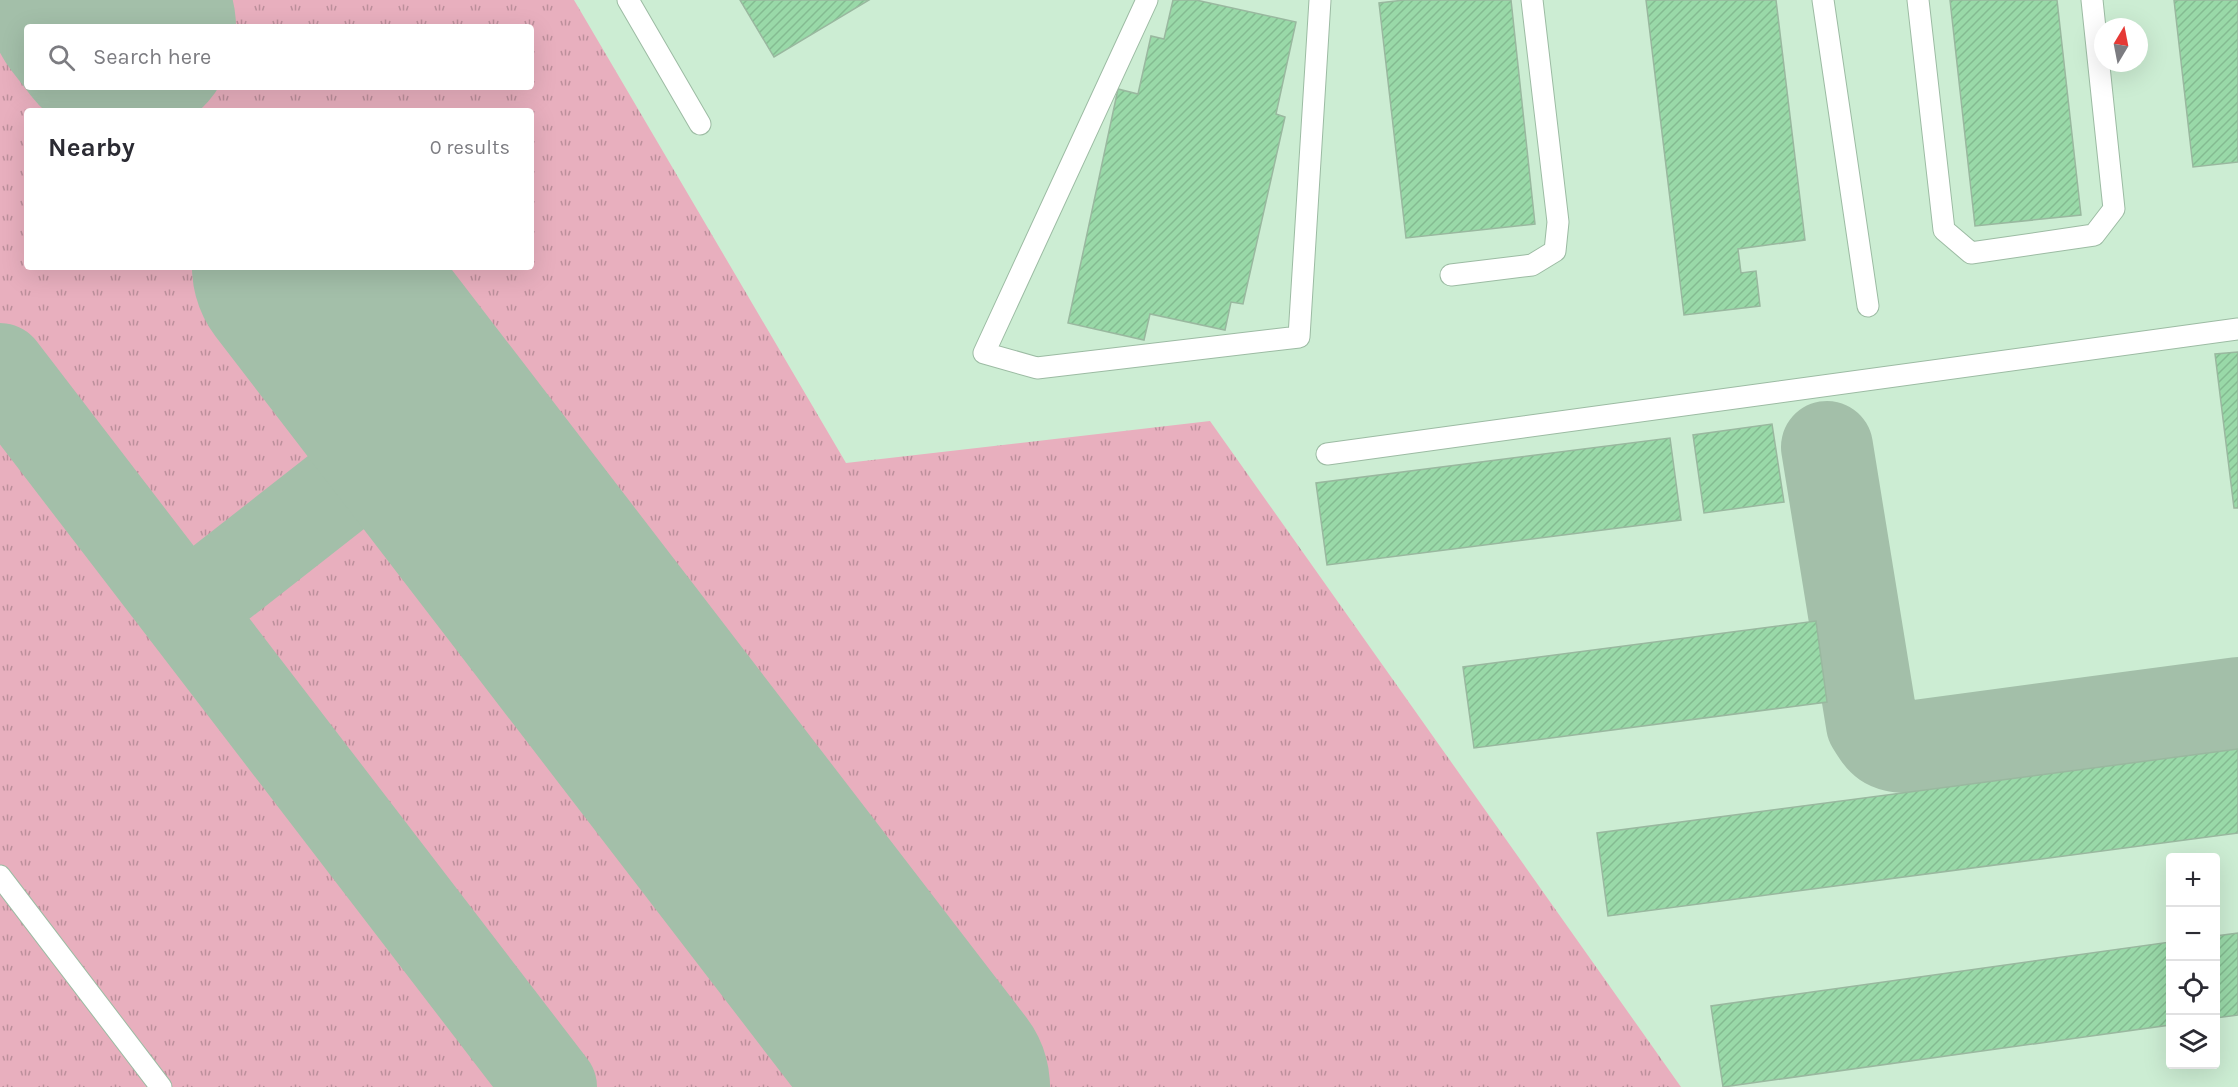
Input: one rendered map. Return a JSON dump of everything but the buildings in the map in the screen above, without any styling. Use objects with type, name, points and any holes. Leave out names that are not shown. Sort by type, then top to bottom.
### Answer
[{"type":"lane","points":[[628,0],[699,124]]},
{"type":"lane","points":[[1147,0],[984,353],[1037,368],[1299,337],[1320,0]]},
{"type":"lane","points":[[1450,275],[1532,266],[1555,251],[1558,222],[1532,0]]},
{"type":"lane","points":[[1823,0],[1868,306]]},
{"type":"lane","points":[[1918,0],[1944,230],[1971,253],[2094,235],[2114,209],[2092,0]]},
{"type":"lane","points":[[1328,454],[2238,329]]},
{"type":"lane","points":[[0,876],[161,1087]]},
{"type":"green space","points":[[0,0],[574,0],[846,463],[1210,421],[1681,1087],[0,1087]]},
{"type":"taxiway","points":[[0,369],[551,1087]]},
{"type":"taxiway","points":[[186,610],[426,422]]},
{"type":"taxiway","points":[[1827,447],[1872,724],[1886,742],[1895,746],[1908,747],[2238,703]]},
{"type":"runway","points":[[101,0],[120,24]]},
{"type":"runway","points":[[308,270],[936,1087]]}]
